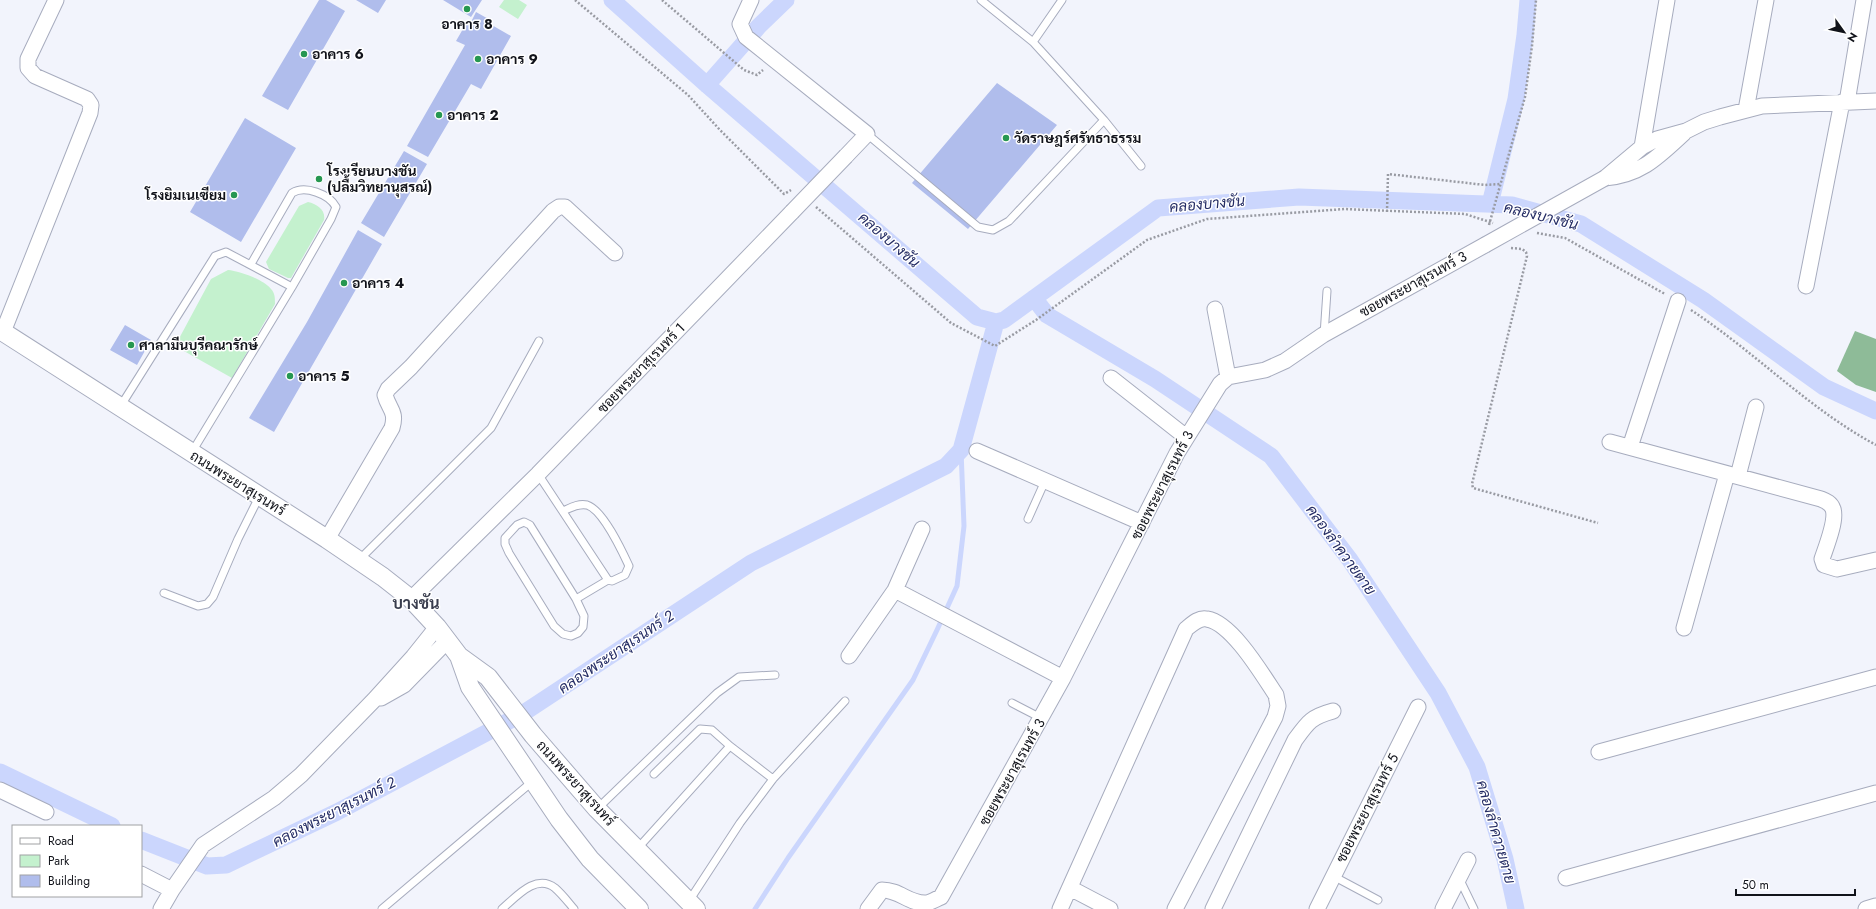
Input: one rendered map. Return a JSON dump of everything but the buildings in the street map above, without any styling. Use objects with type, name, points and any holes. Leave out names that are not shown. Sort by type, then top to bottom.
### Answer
[{"type":"street","points":[[1,331],[90,113],[91,105],[87,99],[35,76],[28,68],[28,59],[56,0]]},
{"type":"street","points":[[750,0],[740,24],[746,37],[867,134]]},
{"type":"street","points":[[1642,147],[1667,0]]},
{"type":"street","points":[[1746,110],[1766,0]]},
{"type":"street","points":[[1806,286],[1845,102],[1864,0]]},
{"type":"street","points":[[1605,178],[1642,147],[1657,139],[1686,131],[1704,122],[1746,110],[1762,106],[1789,104],[1876,101]]},
{"type":"street","points":[[1605,178],[1622,177],[1641,169],[1660,155],[1686,131]]},
{"type":"street","name":"ซอยพระยาสุเรนทร์ 1","points":[[411,599],[538,474],[867,134]]},
{"type":"street","name":"ซอยพระยาสุเรนทร์ 3","points":[[868,909],[882,890],[892,890],[912,901],[926,903],[941,897],[1064,678],[1188,434],[1224,381],[1265,370],[1285,361],[1324,335],[1605,178]]},
{"type":"street","points":[[327,539],[392,428],[395,418],[385,396],[388,389],[411,367],[553,211],[559,207],[565,208],[615,253]]},
{"type":"street","points":[[1630,447],[1678,301]]},
{"type":"street","points":[[1215,309],[1224,381]]},
{"type":"street","name":"ถนนพระยาสุเรนทร์","points":[[1,331],[120,407],[190,454],[327,539],[383,577],[411,599],[442,633],[459,656],[470,687],[511,751],[559,819],[590,858],[639,909]]},
{"type":"street","points":[[1111,378],[1188,434]]},
{"type":"street","points":[[1684,628],[1756,407]]},
{"type":"street","points":[[1610,442],[1829,502],[1833,508],[1834,516],[1822,559],[1824,565],[1837,569],[1876,560]]},
{"type":"street","points":[[977,451],[1142,523]]},
{"type":"street","points":[[849,656],[895,590],[922,529]]},
{"type":"street","points":[[895,590],[1064,678]]},
{"type":"street","points":[[1060,909],[1186,629],[1195,621],[1206,618],[1220,623],[1233,634],[1276,695],[1278,706],[1275,718],[1175,909]]},
{"type":"street","points":[[161,909],[182,873],[203,844],[274,798],[301,775],[374,700],[387,696],[404,685],[442,633]]},
{"type":"street","name":"ถนนพระยาสุเรนทร์","points":[[459,656],[488,677],[533,735],[597,809],[692,906]]},
{"type":"street","points":[[1599,752],[1876,677]]},
{"type":"street","name":"ซอยพระยาสุเรนทร์ 5","points":[[1317,909],[1418,707]]},
{"type":"street","points":[[1213,909],[1295,740],[1307,724],[1316,716],[1333,711]]},
{"type":"street","points":[[0,790],[46,812]]},
{"type":"street","points":[[1566,878],[1876,793]]},
{"type":"street","points":[[1443,909],[1468,860]]},
{"type":"street","points":[[142,875],[172,890]]},
{"type":"street","points":[[1070,888],[1110,909]]},
{"type":"street","points":[[1866,909],[1876,906]]},
{"type":"lane","points":[[981,0],[1033,42],[1104,120],[1141,166]]},
{"type":"lane","points":[[1033,42],[1062,0]]},
{"type":"lane","points":[[867,134],[978,227],[993,230],[1009,221],[1104,120]]},
{"type":"lane","points":[[190,454],[292,287],[335,213],[336,207],[334,203],[326,197],[308,189],[299,189],[292,193],[251,264]]},
{"type":"lane","points":[[120,407],[215,256],[226,252],[292,287]]},
{"type":"lane","points":[[1324,335],[1327,291]]},
{"type":"lane","points":[[359,560],[491,428],[539,341]]},
{"type":"lane","points":[[538,474],[608,580]]},
{"type":"lane","points":[[1028,519],[1045,481]]},
{"type":"lane","points":[[164,592],[198,606],[207,604],[213,597],[258,497]]},
{"type":"lane","points":[[563,511],[577,505],[586,505],[593,508],[603,520],[629,566],[625,575],[612,581],[608,580],[576,599]]},
{"type":"lane","points":[[524,522],[530,525],[576,599],[584,616],[583,627],[578,633],[571,636],[564,634],[554,626],[507,549],[506,538],[517,525],[524,522]]},
{"type":"lane","points":[[597,809],[717,693],[732,681],[739,677],[775,675]]},
{"type":"lane","points":[[692,906],[740,823],[773,779],[845,701]]},
{"type":"lane","points":[[1012,703],[1041,718]]},
{"type":"lane","points":[[654,774],[700,729],[712,730],[730,746],[773,779]]},
{"type":"lane","points":[[636,850],[730,746]]},
{"type":"lane","points":[[382,909],[533,781]]},
{"type":"lane","points":[[1333,876],[1378,900]]},
{"type":"lane","points":[[1459,878],[1474,909]]},
{"type":"lane","points":[[502,909],[530,886],[539,882],[546,883],[555,888],[574,909]]},
{"type":"path","points":[[575,0],[688,95],[720,130],[784,194],[794,188]]},
{"type":"path","points":[[662,0],[730,59],[751,74],[757,75],[761,72],[768,55]]},
{"type":"path","points":[[1536,0],[1532,46],[1525,97],[1488,229],[1489,242],[1522,249],[1526,252],[1527,256],[1472,484],[1473,488],[1598,524]]},
{"type":"path","points":[[1387,212],[1388,174],[1485,186],[1501,184]]},
{"type":"path","points":[[812,203],[951,323],[995,346],[1057,306],[1147,240],[1207,220],[1345,209],[1387,212],[1464,214],[1496,224]]},
{"type":"path","points":[[1530,232],[1565,238],[1678,301],[1709,321],[1799,393],[1853,433],[1876,445]]},
{"type":"green space","points":[[504,0],[519,0],[527,5],[518,19],[499,7]]},
{"type":"green space","points":[[308,202],[315,204],[322,210],[324,213],[324,220],[291,278],[288,278],[269,269],[266,262],[299,206]]},
{"type":"green space","points":[[228,270],[257,279],[267,285],[274,294],[275,300],[275,304],[232,378],[175,346],[211,279]]},
{"type":"green space","points":[[1855,331],[1876,339],[1876,392],[1856,385],[1837,371]]},
{"type":"waterway","name":"คลองบางชัน","points":[[612,0],[707,85],[977,317],[996,322],[1004,320],[1158,208],[1299,197],[1512,205],[1581,224],[1703,300],[1824,387],[1876,411]]},
{"type":"waterway","points":[[707,85],[759,26],[786,0]]},
{"type":"waterway","points":[[1490,204],[1516,99],[1525,35],[1528,0]]},
{"type":"waterway","name":"คลองลำควายตาย","points":[[1034,298],[1047,315],[1155,379],[1271,456],[1350,560],[1438,693],[1477,767],[1505,859],[1516,909]]},
{"type":"waterway","name":"คลองพระยาสุเรนทร์ 2","points":[[142,840],[207,866],[226,865],[337,812],[522,714],[751,563],[946,466],[961,450],[996,322]]},
{"type":"waterway","points":[[755,909],[788,858],[913,680],[957,586],[964,526],[961,450]]},
{"type":"waterway","name":"คลองพระยาสุเรนทร์ 2","points":[[0,772],[110,825]]},
{"type":"place","name":"อาคาร 8","points":[[467,9]]},
{"type":"place","name":"อาคาร 6","points":[[304,54]]},
{"type":"place","name":"อาคาร 9","points":[[478,59]]},
{"type":"place","name":"อาคาร 2","points":[[439,115]]},
{"type":"place","name":"วัดราษฎร์ศรัทธาธรรม","points":[[1006,138]]},
{"type":"place","name":"โรงเรียนบางชัน (ปลื้มวิทยานุสรณ์)","points":[[319,179]]},
{"type":"place","name":"โรงยิมเนเซียม","points":[[234,195]]},
{"type":"place","name":"อาคาร 4","points":[[344,283]]},
{"type":"place","name":"ศาลามีนบุรีคณารักษ์","points":[[131,345]]},
{"type":"place","name":"อาคาร 5","points":[[290,376]]},
{"type":"district","name":"บางชัน","points":[[416,603]]}]
